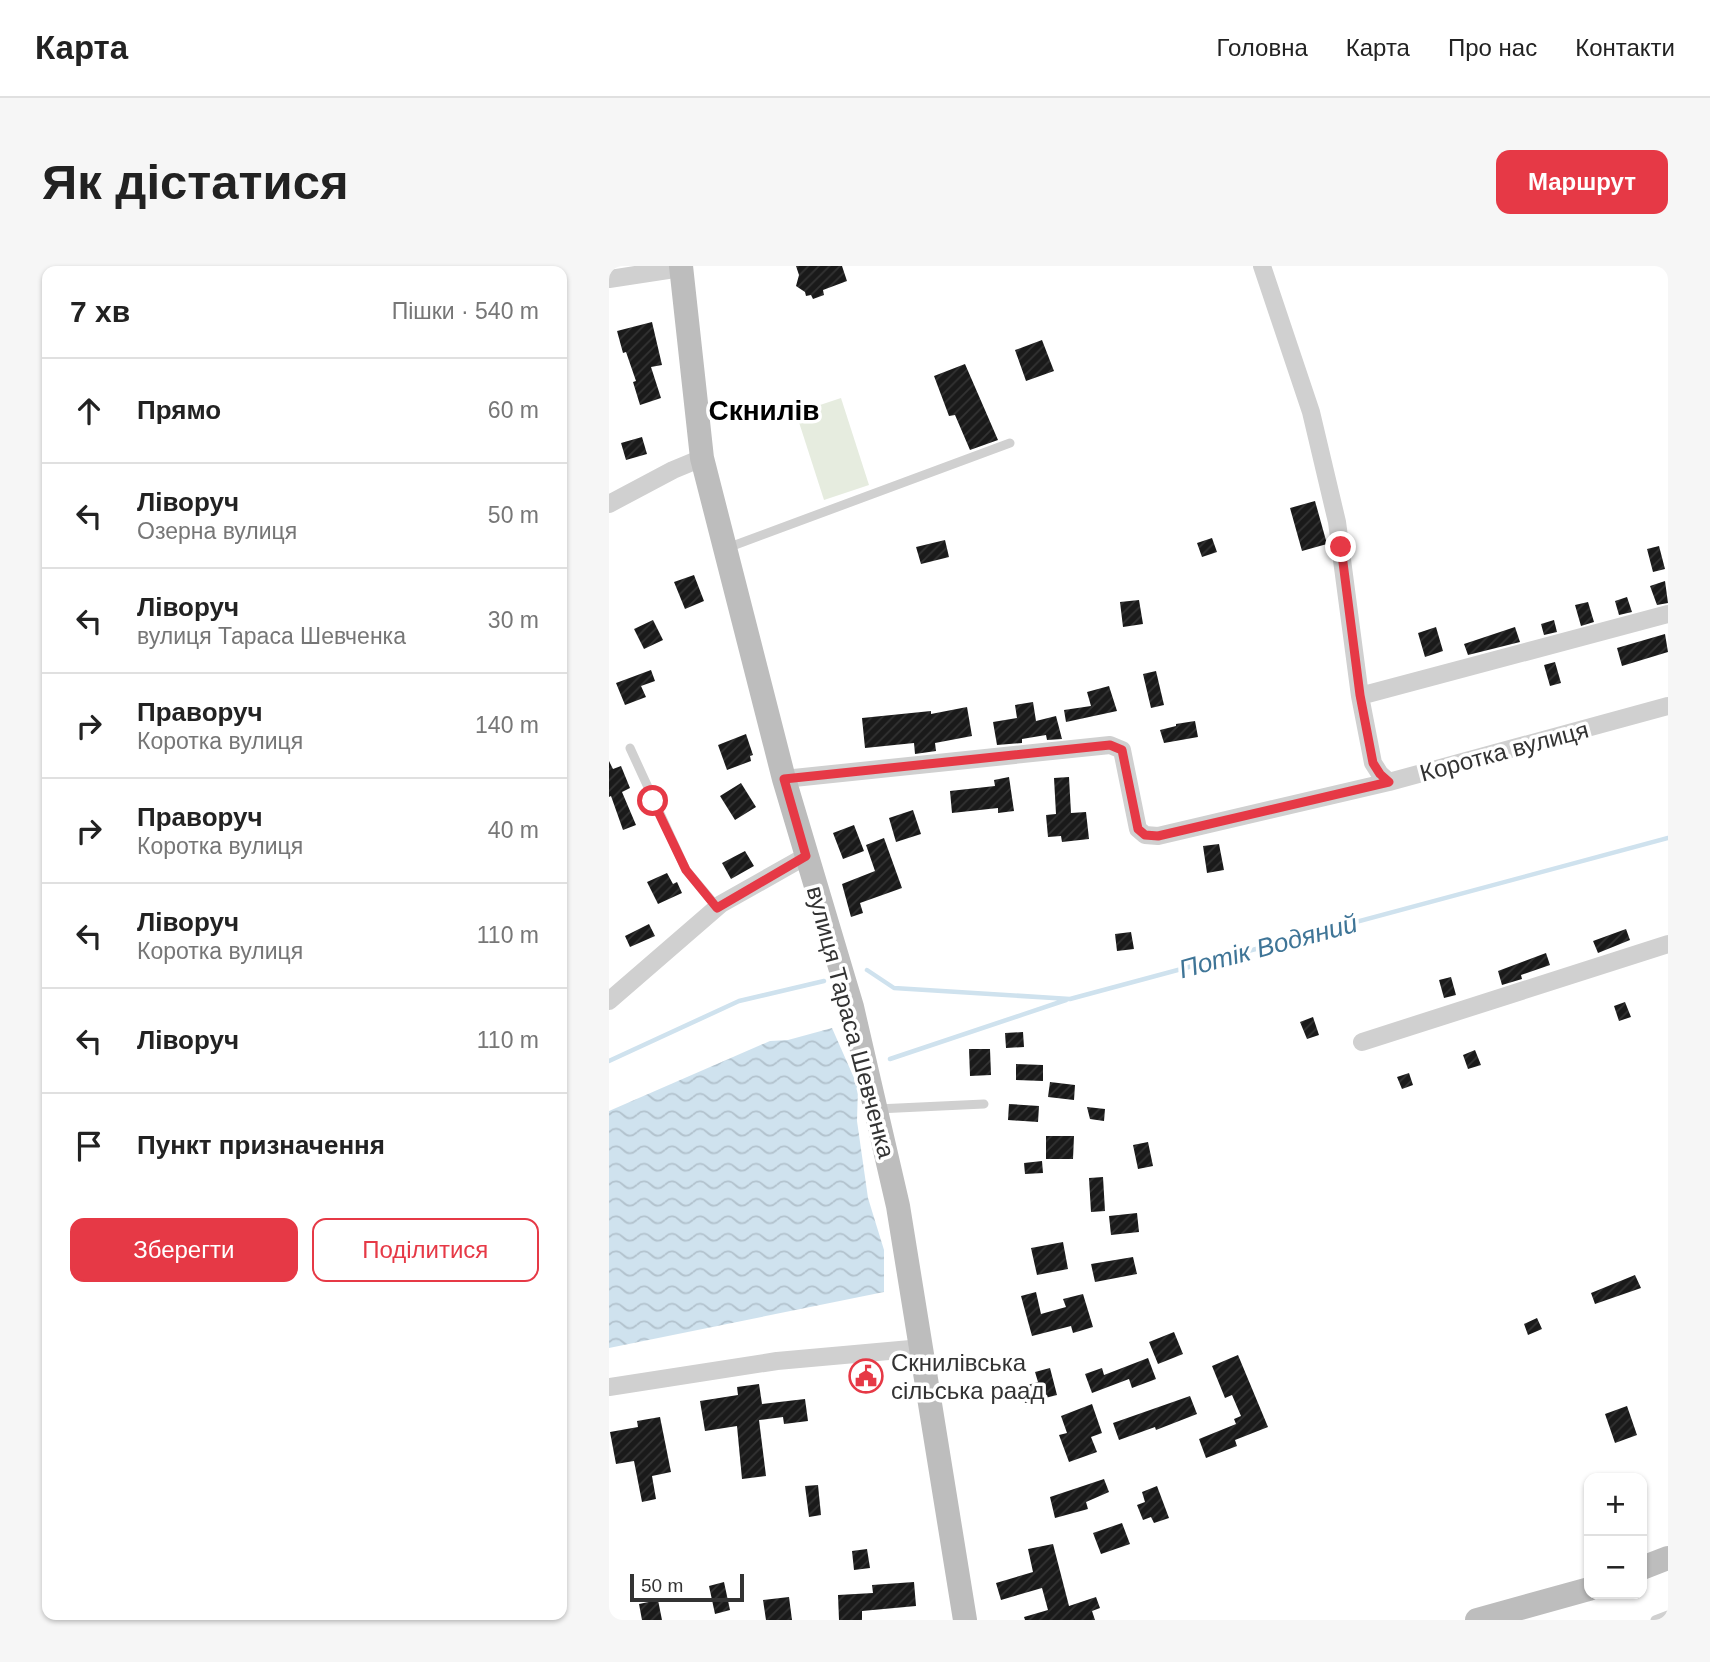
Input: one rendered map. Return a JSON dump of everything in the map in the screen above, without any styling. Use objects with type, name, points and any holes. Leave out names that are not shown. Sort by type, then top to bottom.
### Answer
[{"type":"street","points":[[1262,266],[1311,412],[1337,522],[1360,695],[1373,763],[1389,782]]},
{"type":"street","points":[[609,279],[681,267]]},
{"type":"street","name":"вулиця Тараса Шевченка","points":[[681,267],[702,458],[784,779],[852,1007],[898,1206],[965,1620]]},
{"type":"street","points":[[609,505],[673,470],[702,458]]},
{"type":"street","points":[[1360,695],[1668,614]]},
{"type":"street","name":"Коротка вулиця","points":[[784,779],[1110,745],[1122,750],[1138,829],[1145,835],[1158,836],[1389,782],[1668,706]]},
{"type":"street","points":[[609,1001],[717,908],[806,856]]},
{"type":"street","points":[[1362,1042],[1667,948]]},
{"type":"street","points":[[609,1387],[777,1361],[922,1348]]},
{"type":"street","points":[[1647,1566],[1668,1558]]},
{"type":"street","points":[[1477,1620],[1584,1590]]},
{"type":"lane","points":[[725,548],[1010,443]]},
{"type":"lane","points":[[630,748],[686,870],[717,908]]},
{"type":"lane","points":[[876,1109],[984,1104]]},
{"type":"lane","points":[[1655,1620],[1668,1615]]},
{"type":"shaded area","points":[[841,398],[869,485],[824,500],[796,413]]},
{"type":"water","points":[[832,1028],[858,1087],[857,1121],[868,1198],[884,1250],[884,1292],[609,1348],[609,1111],[770,1041],[788,1040]]},
{"type":"building","points":[[796,266],[842,266],[847,281],[823,290],[824,295],[813,299],[796,286],[799,275]]},
{"type":"building","points":[[652,322],[662,365],[651,367],[661,398],[640,405],[633,382],[636,381],[626,352],[623,353],[617,331]]},
{"type":"building","points":[[1042,340],[1054,371],[1026,381],[1015,350]]},
{"type":"building","points":[[965,364],[998,440],[970,450],[955,415],[949,416],[934,376]]},
{"type":"building","points":[[642,437],[647,454],[626,460],[621,443]]},
{"type":"building","points":[[1315,501],[1327,544],[1302,551],[1290,508]]},
{"type":"building","points":[[1212,538],[1217,552],[1202,557],[1197,543]]},
{"type":"building","points":[[945,540],[949,557],[921,564],[916,547]]},
{"type":"building","points":[[1659,546],[1665,569],[1653,572],[1647,549]]},
{"type":"building","points":[[694,575],[704,601],[685,609],[674,582]]},
{"type":"building","points":[[1665,581],[1668,603],[1657,605],[1650,586]]},
{"type":"building","points":[[1627,597],[1632,612],[1619,615],[1615,601]]},
{"type":"building","points":[[1139,600],[1143,624],[1123,627],[1120,602]]},
{"type":"building","points":[[1588,602],[1594,622],[1581,626],[1575,605]]},
{"type":"building","points":[[653,620],[663,640],[644,649],[634,629]]},
{"type":"building","points":[[1554,620],[1557,632],[1544,635],[1541,624]]},
{"type":"building","points":[[1436,627],[1443,651],[1425,657],[1418,633]]},
{"type":"building","points":[[1515,627],[1520,642],[1468,655],[1464,644]]},
{"type":"building","points":[[1665,634],[1668,652],[1622,666],[1617,648]]},
{"type":"building","points":[[1555,662],[1561,683],[1550,686],[1544,665]]},
{"type":"building","points":[[651,670],[655,681],[641,686],[646,697],[625,705],[616,683]]},
{"type":"building","points":[[1156,671],[1164,705],[1151,708],[1143,674]]},
{"type":"building","points":[[1109,686],[1117,711],[1066,722],[1064,710],[1091,706],[1087,692]]},
{"type":"building","points":[[1033,702],[1036,721],[1056,716],[1062,739],[1047,740],[1046,735],[1022,739],[1022,743],[997,745],[993,722],[1017,718],[1015,705]]},
{"type":"building","points":[[967,707],[972,736],[935,743],[936,751],[915,754],[914,743],[865,748],[862,718],[931,711],[931,714]]},
{"type":"building","points":[[1195,721],[1198,737],[1164,743],[1160,730]]},
{"type":"building","points":[[746,734],[753,755],[750,756],[751,761],[727,770],[718,745]]},
{"type":"building","points":[[609,761],[613,769],[621,766],[630,788],[622,792],[636,825],[623,830],[611,796],[609,797]]},
{"type":"building","points":[[1009,777],[1014,811],[998,813],[998,808],[952,813],[950,791],[995,786],[994,780]]},
{"type":"building","points":[[1069,777],[1071,813],[1086,812],[1089,839],[1062,842],[1061,836],[1048,837],[1046,815],[1056,814],[1054,778]]},
{"type":"building","points":[[741,783],[756,807],[735,820],[720,796]]},
{"type":"building","points":[[913,810],[921,834],[896,842],[889,818]]},
{"type":"building","points":[[854,825],[864,851],[843,859],[833,833]]},
{"type":"building","points":[[884,838],[902,888],[860,903],[863,913],[851,917],[842,884],[875,871],[866,845]]},
{"type":"building","points":[[1219,844],[1224,870],[1207,873],[1203,846]]},
{"type":"building","points":[[745,851],[754,866],[731,879],[722,863]]},
{"type":"building","points":[[667,873],[673,884],[677,882],[682,893],[658,904],[647,882]]},
{"type":"building","points":[[649,924],[655,936],[630,947],[625,936]]},
{"type":"building","points":[[1626,929],[1630,940],[1598,953],[1593,941]]},
{"type":"building","points":[[1131,932],[1134,949],[1117,951],[1115,934]]},
{"type":"building","points":[[1546,953],[1550,965],[1521,975],[1522,979],[1502,985],[1498,971]]},
{"type":"building","points":[[1451,977],[1456,995],[1444,998],[1439,980]]},
{"type":"building","points":[[1625,1002],[1631,1017],[1619,1021],[1614,1006]]},
{"type":"building","points":[[1313,1017],[1319,1035],[1307,1039],[1300,1022]]},
{"type":"building","points":[[1023,1032],[1024,1047],[1006,1048],[1005,1033]]},
{"type":"building","points":[[969,1049],[990,1049],[991,1075],[970,1076]]},
{"type":"building","points":[[1475,1050],[1481,1065],[1468,1069],[1463,1055]]},
{"type":"building","points":[[1016,1064],[1043,1065],[1043,1081],[1016,1080]]},
{"type":"building","points":[[1409,1073],[1413,1085],[1402,1089],[1397,1077]]},
{"type":"building","points":[[1050,1082],[1075,1085],[1074,1100],[1048,1097]]},
{"type":"building","points":[[1009,1104],[1039,1106],[1038,1122],[1008,1120]]},
{"type":"building","points":[[1087,1107],[1105,1109],[1104,1121],[1090,1119]]},
{"type":"building","points":[[1046,1136],[1074,1136],[1073,1159],[1046,1159]]},
{"type":"building","points":[[1148,1142],[1153,1166],[1138,1169],[1133,1145]]},
{"type":"building","points":[[1042,1161],[1043,1173],[1025,1174],[1024,1163]]},
{"type":"building","points":[[1103,1177],[1105,1211],[1091,1212],[1089,1178]]},
{"type":"building","points":[[1137,1213],[1139,1232],[1111,1235],[1109,1216]]},
{"type":"building","points":[[1063,1242],[1068,1269],[1037,1275],[1031,1248]]},
{"type":"building","points":[[1133,1257],[1137,1274],[1095,1282],[1091,1264]]},
{"type":"building","points":[[1635,1275],[1641,1288],[1595,1304],[1591,1293]]},
{"type":"building","points":[[1036,1292],[1041,1314],[1066,1307],[1063,1299],[1083,1294],[1093,1327],[1073,1333],[1071,1326],[1032,1336],[1021,1296]]},
{"type":"building","points":[[1537,1318],[1542,1329],[1528,1335],[1524,1324]]},
{"type":"building","points":[[1174,1332],[1183,1354],[1158,1364],[1149,1342]]},
{"type":"building","points":[[1238,1355],[1268,1427],[1235,1440],[1237,1446],[1206,1458],[1199,1439],[1236,1424],[1234,1419],[1241,1416],[1232,1395],[1225,1398],[1212,1366]]},
{"type":"building","points":[[1148,1358],[1156,1379],[1132,1388],[1129,1379],[1092,1393],[1085,1374],[1102,1368],[1104,1375]]},
{"type":"building","points":[[877,1364],[879,1382],[853,1385],[851,1367]]},
{"type":"building","points":[[1050,1368],[1057,1395],[1025,1403],[1021,1387],[1038,1382],[1035,1372]]},
{"type":"building","points":[[759,1384],[762,1404],[805,1399],[808,1421],[784,1424],[783,1417],[759,1420],[766,1476],[742,1479],[737,1426],[705,1431],[700,1401],[738,1395],[737,1387]]},
{"type":"building","points":[[1190,1396],[1197,1414],[1156,1430],[1155,1427],[1119,1440],[1113,1423]]},
{"type":"building","points":[[1092,1404],[1102,1433],[1091,1437],[1097,1452],[1069,1462],[1059,1435],[1067,1433],[1061,1416]]},
{"type":"building","points":[[1627,1406],[1637,1435],[1615,1443],[1605,1414]]},
{"type":"building","points":[[660,1417],[671,1472],[652,1476],[656,1499],[642,1502],[634,1461],[616,1464],[610,1432],[638,1427],[637,1421]]},
{"type":"building","points":[[1104,1479],[1109,1492],[1086,1502],[1088,1509],[1055,1518],[1050,1497]]},
{"type":"building","points":[[818,1485],[821,1515],[809,1517],[805,1486]]},
{"type":"building","points":[[1157,1486],[1169,1518],[1154,1523],[1151,1517],[1143,1520],[1137,1505],[1145,1502],[1142,1492]]},
{"type":"building","points":[[1122,1523],[1130,1544],[1101,1554],[1093,1533]]},
{"type":"building","points":[[1053,1544],[1069,1606],[1096,1597],[1100,1608],[1092,1611],[1095,1620],[1025,1620],[1024,1617],[1048,1610],[1042,1588],[1001,1600],[996,1583],[1033,1572],[1028,1549]]},
{"type":"building","points":[[867,1549],[870,1568],[854,1570],[852,1551]]},
{"type":"building","points":[[724,1582],[730,1610],[715,1614],[709,1586]]},
{"type":"building","points":[[914,1582],[916,1606],[862,1611],[862,1620],[839,1620],[838,1595],[873,1593],[872,1585]]},
{"type":"building","points":[[789,1597],[792,1620],[766,1620],[763,1600]]},
{"type":"building","points":[[658,1600],[662,1620],[642,1620],[639,1604]]},
{"type":"waterway","name":"Потік Водяний","points":[[867,970],[894,988],[1070,999],[1668,838]]},
{"type":"waterway","name":"Потік Водяний","points":[[609,1061],[739,1001],[824,981]]},
{"type":"waterway","points":[[890,1059],[1066,1000]]},
{"type":"place","name":"Скнилівська сільська раад","points":[[866,1376]]},
{"type":"district","name":"Скнилів","points":[[764,410]]},
{"type":"route","points":[[653,801],[686,870],[717,908],[806,856],[784,779],[1110,745],[1122,750],[1138,829],[1145,835],[1158,836],[1389,782],[1373,763],[1360,695],[1341,547]]}]
